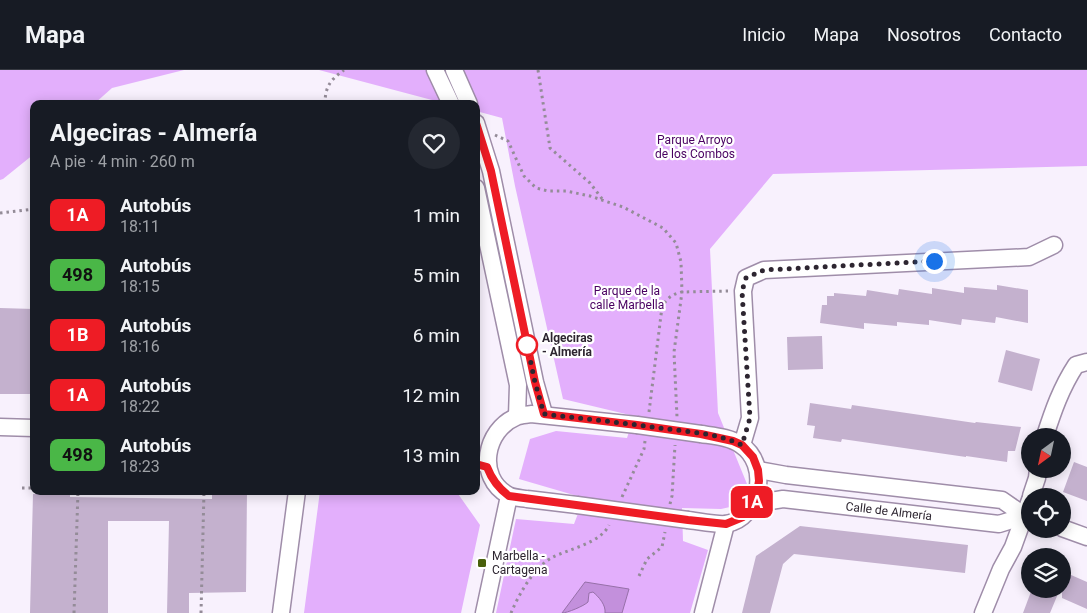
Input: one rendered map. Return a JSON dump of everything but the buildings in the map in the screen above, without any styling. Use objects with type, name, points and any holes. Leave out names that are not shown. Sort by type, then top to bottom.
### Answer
[{"type":"street","points":[[436,70],[449,100]]},
{"type":"street","points":[[454,70],[467,100]]},
{"type":"street","points":[[482,129],[535,382],[544,414]]},
{"type":"street","points":[[480,207],[518,385],[517,416]]},
{"type":"street","points":[[742,445],[750,418],[742,291],[746,278],[764,270],[1029,257],[1054,245]]},
{"type":"street","points":[[1048,428],[1067,378],[1076,365],[1087,362]]},
{"type":"street","points":[[544,414],[724,438],[742,445],[753,457],[758,470],[757,492],[752,504],[743,517],[726,524],[509,496],[498,488],[482,466],[488,455],[484,441],[517,416],[544,414]]},
{"type":"street","points":[[0,427],[30,428]]},
{"type":"street","name":"Calle de Almería","points":[[758,470],[786,475],[1002,500],[1021,513]]},
{"type":"street","points":[[281,613],[296,495]]},
{"type":"street","points":[[484,613],[509,496]]},
{"type":"street","name":"Calle de Almería","points":[[752,504],[783,499],[999,524],[1021,518]]},
{"type":"street","points":[[703,613],[726,524]]},
{"type":"street","points":[[984,613],[1001,569],[1021,530]]},
{"type":"street","points":[[1071,531],[1087,537]]},
{"type":"path","points":[[325,100],[328,86],[334,77],[344,70]]},
{"type":"path","points":[[538,70],[550,148],[590,183],[603,200]]},
{"type":"path","points":[[482,129],[508,141],[524,176],[536,188],[548,191],[566,191],[603,200],[623,207],[663,228],[676,243],[681,262],[682,292]]},
{"type":"path","points":[[0,213],[30,209]]},
{"type":"path","points":[[22,488],[30,488]]},
{"type":"path","points":[[74,613],[78,495]]},
{"type":"path","points":[[201,613],[204,495]]},
{"type":"green space","points":[[0,70],[184,70],[112,88],[98,100],[30,100],[30,157],[0,180]]},
{"type":"green space","points":[[319,70],[1087,70],[1087,166],[773,174],[710,249],[718,413],[747,484],[739,505],[721,509],[682,508],[683,541],[708,550],[690,613],[496,613],[516,519],[574,524],[584,498],[519,479],[530,439],[556,431],[627,438],[634,416],[563,399],[515,186],[502,118],[480,112],[480,100],[432,100]]},
{"type":"green space","points":[[319,495],[459,495],[480,525],[461,613],[304,613]]},
{"type":"shaded area","points":[[585,582],[629,589],[622,613],[605,613],[603,604],[593,592],[589,593],[586,604],[562,613]]},
{"type":"bus line","name":"1A","points":[[480,132],[491,171],[535,382],[544,414],[724,438],[742,445],[753,457],[758,470],[759,481],[752,504],[743,517],[726,524],[509,496],[498,488],[487,467],[480,465]]},
{"type":"place","name":"Algeciras - Almería","points":[[527,345]]},
{"type":"place","name":"Marbella - Cartagena","points":[[482,563]]},
{"type":"route","points":[[527,345],[544,414],[701,434],[724,438],[742,445],[750,418],[742,291],[746,278],[764,270],[934,261]]},
{"type":"park label","name":"Parque Arroyo de los Combos","points":[[695,147]]},
{"type":"park label","name":"Parque de la calle Marbella","points":[[627,298]]}]
